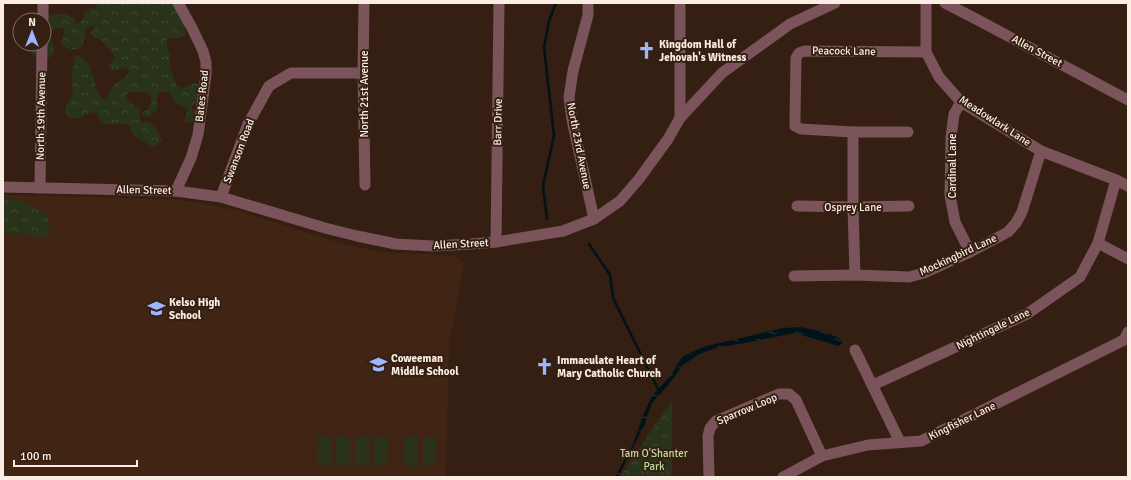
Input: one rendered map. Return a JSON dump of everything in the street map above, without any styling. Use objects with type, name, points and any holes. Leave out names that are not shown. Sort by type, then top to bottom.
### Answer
[{"type":"street","name":"Bates Road","points":[[176,191],[191,158],[198,135],[206,74],[206,62],[203,51],[178,3]]},
{"type":"street","name":"North 21st Avenue","points":[[364,3],[365,185]]},
{"type":"street","name":"Barr Drive","points":[[496,242],[499,3]]},
{"type":"street","name":"North 23rd Avenue","points":[[588,3],[588,16],[573,72],[569,97],[572,120],[594,219]]},
{"type":"street","points":[[680,3],[680,118]]},
{"type":"street","name":"Allen Street","points":[[3,187],[176,191],[221,197],[325,228],[396,244],[433,246],[471,244],[496,242],[563,231],[594,219],[620,201],[639,179],[668,139],[680,118],[722,73],[790,24],[835,3]]},
{"type":"street","name":"Meadowlark Lane","points":[[926,3],[926,52],[939,78],[961,102],[1041,151],[1128,186]]},
{"type":"street","name":"Allen Street","points":[[945,3],[1128,100]]},
{"type":"street","name":"Peacock Lane","points":[[908,132],[853,132],[801,129],[796,126],[794,119],[796,58],[799,53],[804,51],[926,52]]},
{"type":"street","name":"North 19th Avenue","points":[[40,188],[42,52]]},
{"type":"street","name":"Swanson Road","points":[[221,197],[248,124],[269,86],[291,73],[364,73]]},
{"type":"street","name":"Cardinal Lane","points":[[961,102],[954,114],[951,138],[950,196],[955,222],[970,252]]},
{"type":"street","points":[[853,132],[855,275]]},
{"type":"street","name":"Mockingbird Lane","points":[[794,276],[855,275],[909,277],[924,273],[970,252],[1008,232],[1016,223],[1022,212],[1041,151]]},
{"type":"street","name":"Nightingale Lane","points":[[873,385],[1027,314],[1080,277],[1098,243],[1116,180]]},
{"type":"street","name":"Osprey Lane","points":[[797,206],[909,206]]},
{"type":"street","points":[[1098,243],[1128,259]]},
{"type":"street","name":"Kingfisher Lane","points":[[783,477],[822,456],[868,445],[922,441],[1124,340],[1128,332]]},
{"type":"street","points":[[855,350],[900,442]]},
{"type":"street","name":"Sparrow Loop","points":[[708,477],[708,436],[710,428],[716,421],[779,394],[789,394],[796,400],[822,456]]},
{"type":"shaded area","name":"Kelso High School","points":[[3,195],[174,199],[239,211],[343,244],[382,252],[457,257],[463,262],[463,269],[449,345],[446,477],[3,477]]},
{"type":"green space","points":[[95,3],[173,3],[184,23],[186,32],[185,36],[179,38],[169,38],[167,40],[167,47],[170,54],[169,67],[177,86],[183,88],[196,83],[200,86],[200,95],[192,107],[194,120],[192,122],[186,122],[185,117],[188,111],[186,108],[175,102],[168,92],[159,94],[157,99],[157,110],[150,116],[144,116],[142,113],[151,105],[151,96],[149,94],[135,92],[128,93],[126,96],[129,102],[140,109],[139,116],[141,122],[150,123],[158,133],[162,141],[158,143],[156,147],[151,146],[135,137],[128,125],[104,124],[94,112],[90,112],[74,119],[66,115],[66,106],[73,94],[72,75],[75,56],[80,56],[89,65],[91,73],[94,76],[96,90],[103,100],[108,96],[112,87],[129,72],[128,68],[117,70],[110,69],[111,63],[115,59],[114,55],[100,39],[94,38],[90,33],[95,28],[93,25],[87,28],[82,46],[74,49],[63,46],[63,28],[57,28],[52,31],[52,15],[69,15],[78,24],[83,19],[84,12],[97,8]]},
{"type":"green space","points":[[52,43],[54,51],[51,56],[45,59],[37,58],[32,54],[32,52],[52,52]]},
{"type":"green space","points":[[3,197],[21,201],[43,212],[47,217],[49,224],[49,231],[46,236],[36,237],[15,233],[3,234]]},
{"type":"green space","name":"Tam O'Shanter Park","points":[[672,400],[672,477],[620,477]]},
{"type":"green space","points":[[318,437],[331,437],[331,466],[317,466]]},
{"type":"green space","points":[[336,437],[350,437],[350,466],[336,466]]},
{"type":"green space","points":[[355,437],[369,437],[369,466],[355,466]]},
{"type":"green space","points":[[374,437],[387,437],[387,466],[374,466]]},
{"type":"green space","points":[[404,437],[418,437],[417,467],[404,466]]},
{"type":"green space","points":[[423,437],[436,437],[436,466],[423,466]]},
{"type":"water","points":[[800,327],[832,335],[842,340],[842,344],[838,346],[795,333],[719,347],[699,354],[683,365],[670,383],[652,403],[644,426],[618,477],[615,477],[633,444],[652,396],[671,375],[682,357],[703,347],[783,328]]},
{"type":"waterway","points":[[547,219],[543,186],[554,135],[544,48],[549,21],[556,3]]},
{"type":"waterway","points":[[589,244],[610,275],[613,298],[658,389]]},
{"type":"place","name":"Kingdom Hall of Jehovah's Witness","points":[[646,50]]},
{"type":"place","name":"Kelso High School","points":[[156,308]]},
{"type":"place","name":"Coweeman Middle School","points":[[378,364]]},
{"type":"place","name":"Immaculate Heart of Mary Catholic Church","points":[[544,366]]}]
